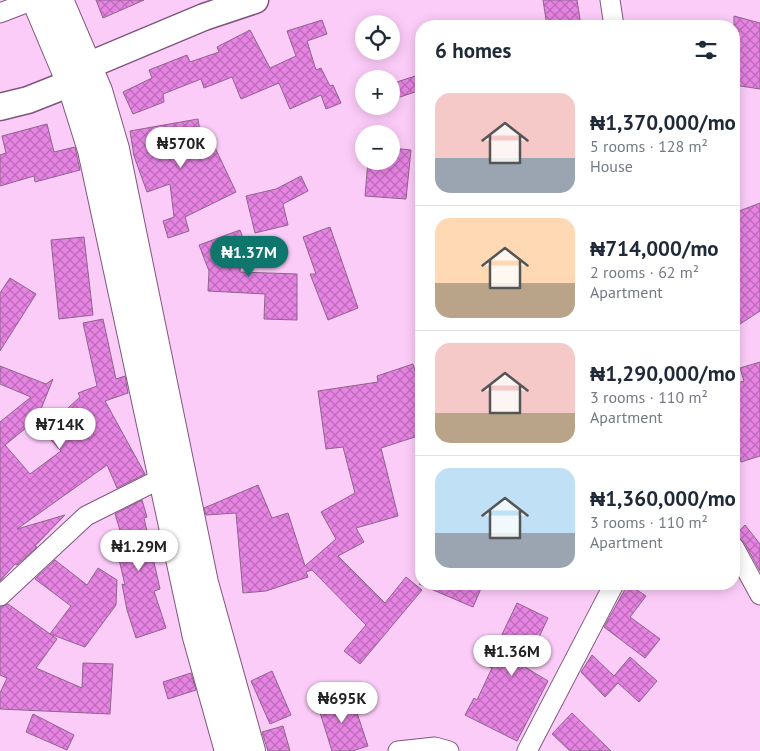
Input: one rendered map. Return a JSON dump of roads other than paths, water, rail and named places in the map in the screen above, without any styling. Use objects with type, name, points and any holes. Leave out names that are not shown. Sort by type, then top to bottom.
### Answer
[{"type":"main road","points":[[35,0],[79,74],[98,91],[115,149],[204,583],[250,751]]},
{"type":"main road","points":[[59,0],[79,74],[96,168],[196,637],[229,751]]},
{"type":"street","points":[[0,12],[35,0]]},
{"type":"street","points":[[3,110],[204,17],[255,0]]},
{"type":"street","points":[[610,0],[613,20]]},
{"type":"street","points":[[0,596],[86,516],[162,478]]},
{"type":"street","points":[[740,558],[760,595]]},
{"type":"street","points":[[526,751],[611,590]]},
{"type":"street","points":[[398,751],[436,747],[449,751]]}]
